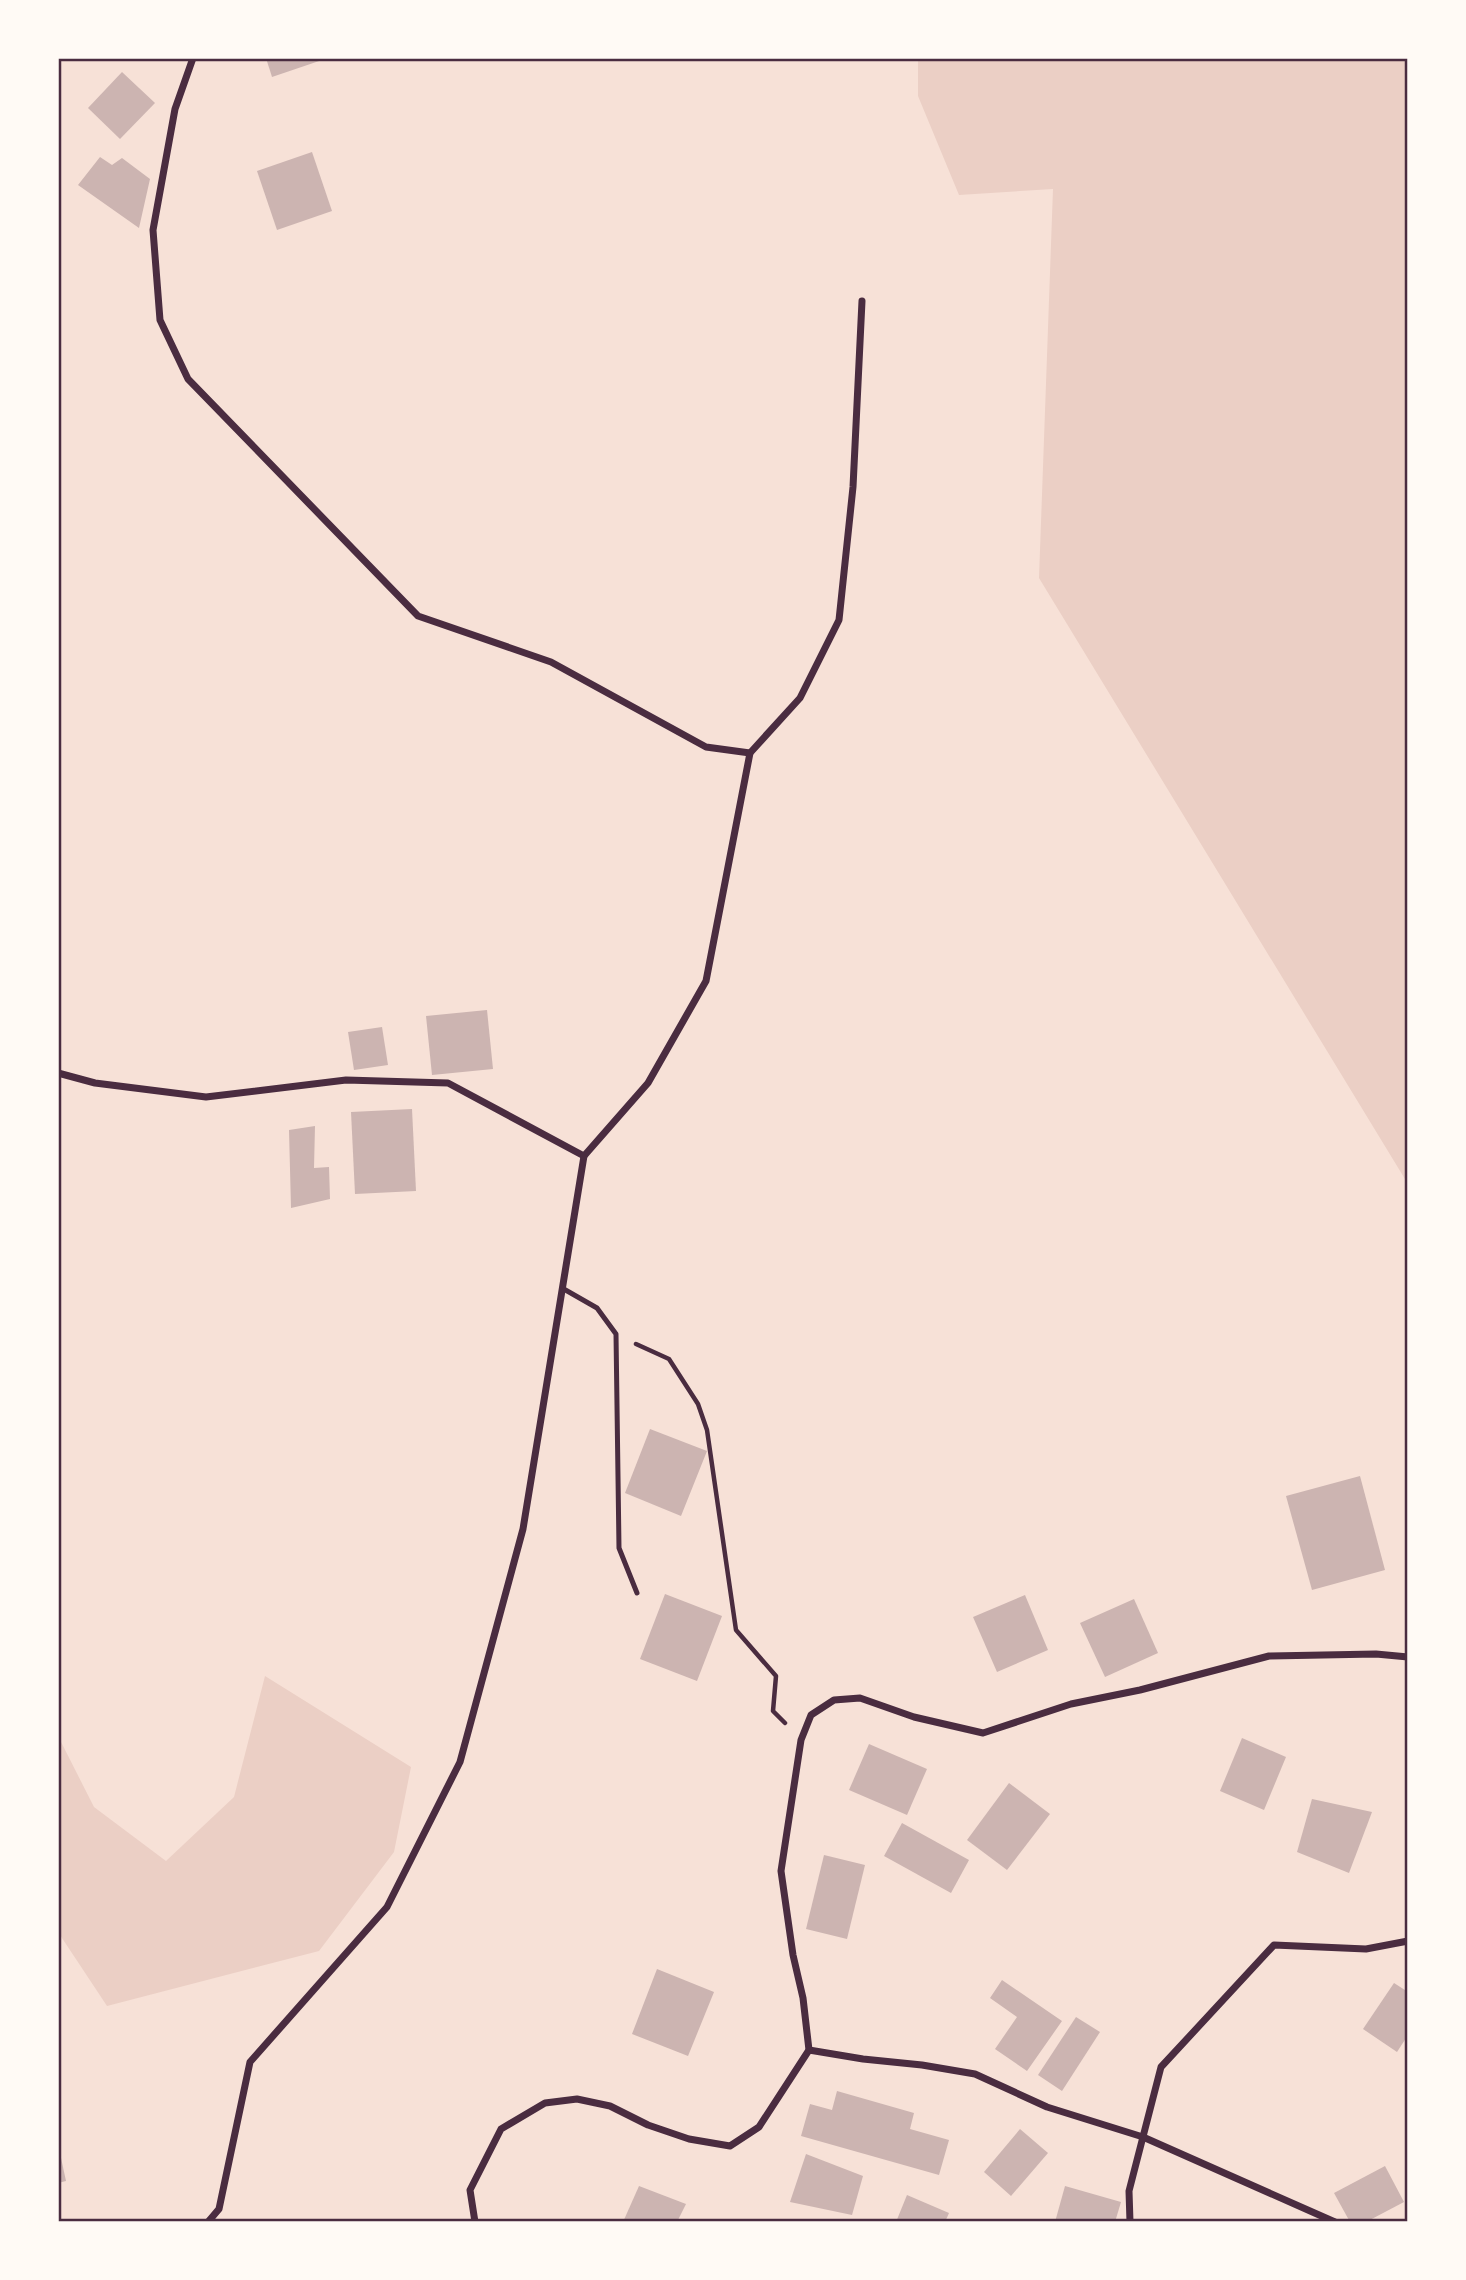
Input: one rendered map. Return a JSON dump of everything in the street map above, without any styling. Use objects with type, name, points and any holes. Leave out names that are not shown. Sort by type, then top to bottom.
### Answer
[{"type":"street","points":[[193,58],[175,109],[153,230],[160,320],[188,379],[418,615],[551,662],[706,747],[750,753]]},
{"type":"street","points":[[208,2222],[219,2209],[250,2062],[387,1907],[460,1762],[523,1529],[584,1156],[648,1083],[706,981],[750,753],[800,698],[839,620],[853,487],[862,301]]},
{"type":"street","points":[[58,1073],[95,1083],[206,1097],[346,1080],[448,1083],[584,1156]]},
{"type":"street","points":[[475,2222],[470,2190],[501,2129],[545,2104],[577,2099],[610,2106],[648,2125],[689,2139],[730,2146],[759,2127],[809,2050],[803,1998],[793,1955],[781,1871],[801,1740],[811,1715],[834,1700],[860,1698],[914,1717],[983,1733],[1071,1704],[1140,1690],[1269,1656],[1376,1654],[1408,1657]]},
{"type":"street","points":[[1130,2222],[1129,2191],[1161,2067],[1274,1945],[1366,1949],[1408,1941]]},
{"type":"street","points":[[809,2050],[975,2074],[1047,2106],[1143,2137],[1335,2222]]},
{"type":"lane","points":[[562,1288],[597,1308],[616,1334],[619,1548],[637,1592]]},
{"type":"path","points":[[616,1334],[669,1359],[698,1405],[707,1430],[736,1630],[776,1676],[773,1712],[801,1740]]},
{"type":"shaded area","points":[[918,58],[1408,58],[1408,1184],[1039,578],[1053,189],[959,195],[918,96]]},
{"type":"shaded area","points":[[265,1676],[411,1767],[394,1852],[319,1951],[107,2006],[58,1932],[58,1736],[94,1807],[166,1861],[234,1797]]},
{"type":"building","points":[[266,58],[328,58],[272,77]]},
{"type":"building","points":[[122,72],[155,103],[120,139],[88,108]]},
{"type":"building","points":[[312,152],[332,211],[277,230],[257,171]]},
{"type":"building","points":[[100,157],[112,165],[122,158],[150,179],[139,228],[78,185]]},
{"type":"building","points":[[487,1010],[493,1069],[432,1075],[426,1016]]},
{"type":"building","points":[[382,1027],[388,1065],[354,1070],[348,1032]]},
{"type":"building","points":[[412,1109],[416,1191],[355,1194],[351,1112]]},
{"type":"building","points":[[315,1126],[314,1168],[329,1167],[330,1199],[291,1208],[289,1130]]},
{"type":"building","points":[[650,1429],[707,1451],[681,1516],[625,1493]]},
{"type":"building","points":[[1360,1476],[1385,1570],[1312,1590],[1286,1496]]},
{"type":"building","points":[[665,1594],[722,1616],[697,1681],[640,1659]]},
{"type":"building","points":[[1025,1595],[1048,1650],[997,1672],[973,1617]]},
{"type":"building","points":[[1134,1599],[1158,1653],[1105,1677],[1080,1623]]},
{"type":"building","points":[[1242,1738],[1286,1757],[1264,1810],[1220,1791]]},
{"type":"building","points":[[869,1744],[927,1769],[907,1815],[849,1790]]},
{"type":"building","points":[[1009,1783],[1050,1814],[1007,1870],[967,1840]]},
{"type":"building","points":[[1312,1799],[1372,1812],[1349,1873],[1297,1852]]},
{"type":"building","points":[[902,1823],[969,1860],[951,1893],[884,1856]]},
{"type":"building","points":[[824,1855],[865,1865],[847,1939],[806,1929]]},
{"type":"building","points":[[657,1969],[714,1992],[688,2056],[632,2034]]},
{"type":"building","points":[[1002,1980],[1062,2021],[1027,2071],[995,2049],[1017,2017],[990,1998]]},
{"type":"building","points":[[1394,1983],[1408,1992],[1408,2035],[1397,2052],[1363,2029]]},
{"type":"building","points":[[1076,2017],[1100,2032],[1062,2091],[1038,2075]]},
{"type":"building","points":[[837,2091],[914,2113],[910,2129],[949,2140],[939,2175],[801,2136],[810,2104],[832,2110]]},
{"type":"building","points":[[1020,2129],[1048,2153],[1011,2196],[984,2172]]},
{"type":"building","points":[[58,2144],[66,2181],[58,2183]]},
{"type":"building","points":[[806,2154],[863,2176],[852,2215],[790,2202]]},
{"type":"building","points":[[1385,2166],[1404,2202],[1366,2222],[1350,2222],[1334,2193]]},
{"type":"building","points":[[639,2186],[686,2204],[677,2222],[623,2222]]},
{"type":"building","points":[[1065,2186],[1121,2202],[1115,2222],[1055,2222]]},
{"type":"building","points":[[907,2195],[949,2213],[945,2222],[896,2222]]}]
